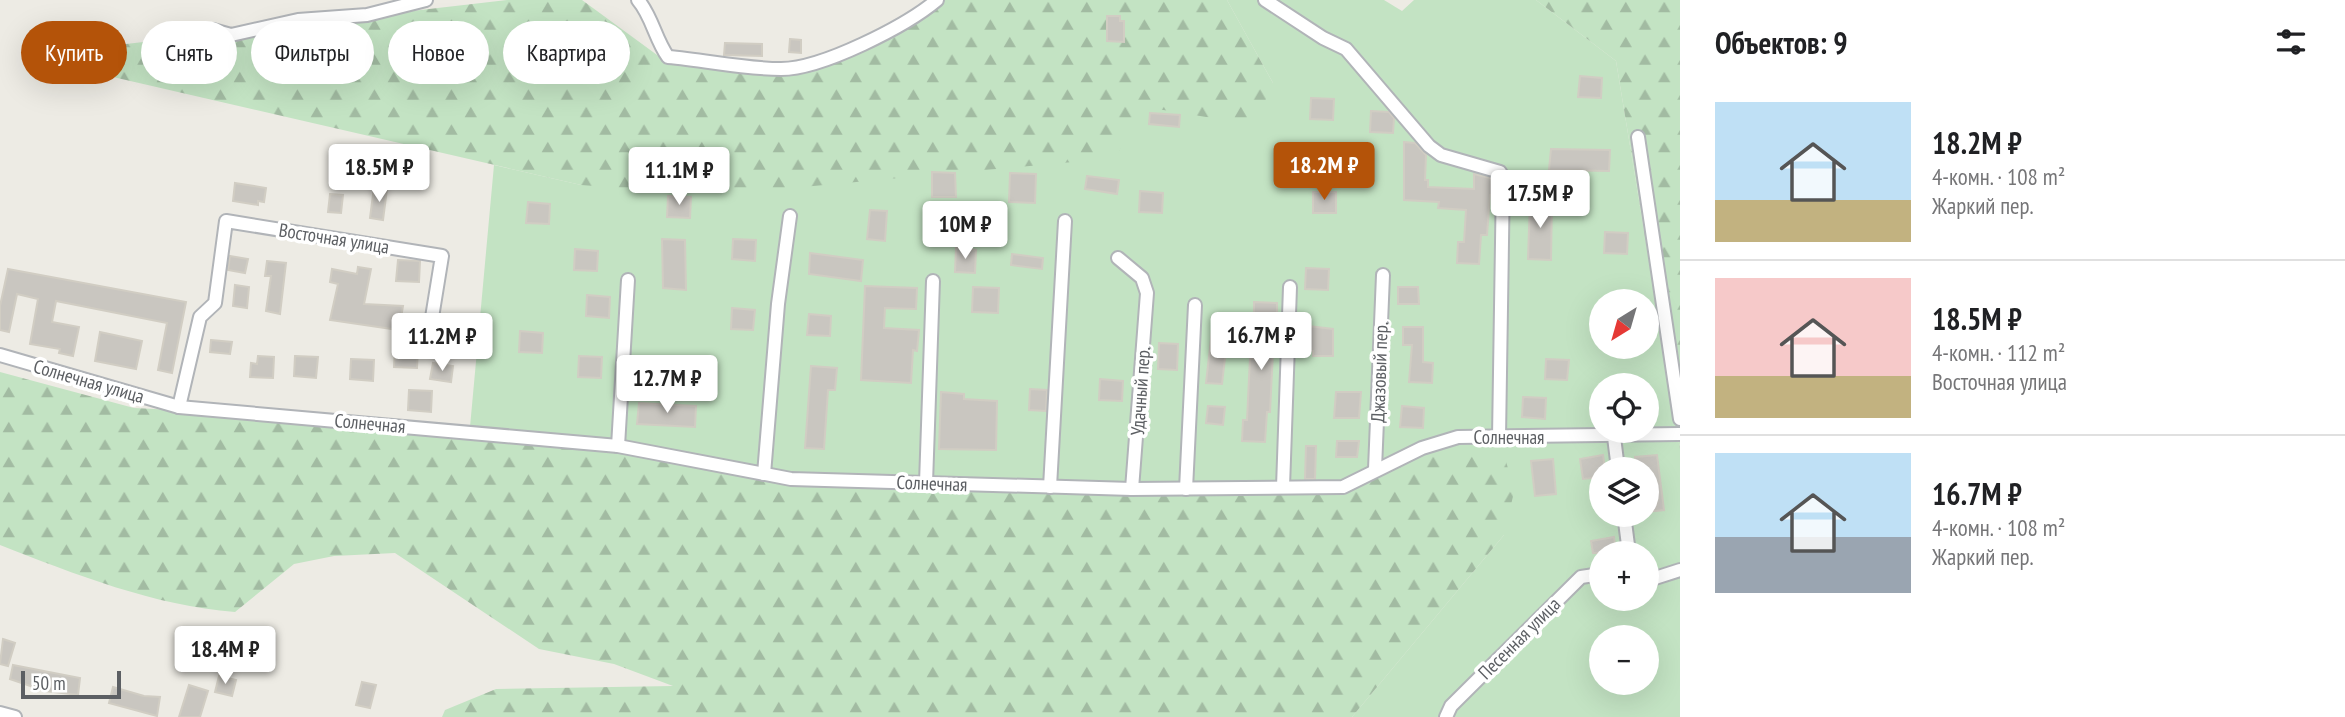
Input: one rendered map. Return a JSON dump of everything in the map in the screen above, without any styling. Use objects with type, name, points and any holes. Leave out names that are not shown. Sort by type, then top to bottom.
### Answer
[{"type":"street","points":[[237,34],[322,17],[368,15],[426,0]]},
{"type":"street","points":[[638,0],[646,9],[656,41],[668,57],[782,69],[823,60],[916,18],[937,0]]},
{"type":"street","points":[[1265,0],[1323,38],[1346,49],[1429,146],[1441,155],[1500,172],[1503,177],[1499,438]]},
{"type":"street","points":[[1639,136],[1680,419]]},
{"type":"street","points":[[764,474],[778,304],[790,216]]},
{"type":"street","name":"Восточная улица","points":[[178,407],[200,317],[215,303],[226,221],[442,256],[428,342]]},
{"type":"street","points":[[1050,487],[1065,221]]},
{"type":"street","name":"Удачный пер.","points":[[1118,258],[1142,278],[1147,293],[1132,489]]},
{"type":"street","name":"Джазовый пер.","points":[[1375,470],[1383,275]]},
{"type":"street","points":[[618,446],[628,280]]},
{"type":"street","points":[[926,483],[933,281]]},
{"type":"street","points":[[1283,487],[1290,287]]},
{"type":"street","points":[[1186,489],[1195,305]]},
{"type":"street","name":"Солнечная улица","points":[[0,355],[178,407]]},
{"type":"street","name":"Солнечная","points":[[178,407],[618,446],[791,479],[1132,489],[1343,487],[1375,470],[1458,437],[1589,437]]},
{"type":"street","name":"Солнечная","points":[[1659,435],[1680,434]]},
{"type":"street","points":[[1659,577],[1680,570]]},
{"type":"street","name":"Песенная улица","points":[[1446,717],[1451,706],[1573,584],[1581,577],[1589,576]]},
{"type":"street","points":[[0,713],[15,717]]},
{"type":"green space","points":[[507,0],[582,0],[611,21],[503,21],[503,84],[630,84],[630,35],[668,63],[823,64],[933,0],[1227,0],[1273,83],[1255,125],[1139,106],[1116,158],[717,195],[581,185],[143,84],[237,84],[237,31],[251,30],[251,84],[374,84],[374,21],[325,21]]},
{"type":"green space","points":[[1227,0],[1384,0],[1402,11],[1414,0],[1536,0],[1616,61],[1654,289],[1589,289],[1589,359],[1659,359],[1659,322],[1680,449],[1680,717],[1352,717],[1504,535],[1422,448],[1340,495],[1283,487],[791,479],[469,438],[494,165],[581,185],[1139,105],[1273,83]]},
{"type":"green space","points":[[1536,0],[1680,0],[1680,449],[1659,322],[1659,289],[1654,289],[1616,61]]},
{"type":"green space","points":[[141,42],[141,83],[127,80],[127,44]]},
{"type":"green space","points":[[0,372],[134,408],[297,416],[618,446],[791,479],[1283,487],[1340,495],[1422,448],[1505,457],[1514,492],[1504,535],[1352,717],[442,717],[445,710],[496,689],[673,686],[614,664],[539,649],[395,553],[334,556],[294,564],[235,612],[205,609],[145,596],[0,545]]},
{"type":"building","points":[[1107,16],[1120,16],[1120,21],[1124,21],[1124,42],[1107,41]]},
{"type":"building","points":[[790,39],[801,40],[801,53],[789,52]]},
{"type":"building","points":[[725,43],[762,44],[762,56],[724,55]]},
{"type":"building","points":[[1580,76],[1602,78],[1601,98],[1578,97]]},
{"type":"building","points":[[1311,98],[1334,99],[1333,120],[1310,119]]},
{"type":"building","points":[[1371,111],[1389,112],[1394,118],[1393,133],[1370,132]]},
{"type":"building","points":[[1150,113],[1180,115],[1179,127],[1149,124]]},
{"type":"building","points":[[1404,142],[1415,143],[1426,155],[1425,180],[1428,180],[1428,187],[1474,189],[1474,174],[1494,179],[1487,235],[1481,235],[1479,264],[1457,263],[1458,242],[1464,242],[1466,210],[1438,208],[1439,202],[1404,200]]},
{"type":"building","points":[[1551,149],[1610,150],[1609,171],[1549,170]]},
{"type":"building","points":[[932,172],[955,173],[956,197],[932,197]]},
{"type":"building","points":[[1010,173],[1036,174],[1035,203],[1009,202]]},
{"type":"building","points":[[1087,176],[1119,180],[1117,194],[1085,189]]},
{"type":"building","points":[[235,183],[266,188],[264,202],[258,201],[258,205],[233,201]]},
{"type":"building","points":[[374,187],[387,189],[383,220],[370,218]]},
{"type":"building","points":[[1140,191],[1163,193],[1162,213],[1139,212]]},
{"type":"building","points":[[1313,192],[1336,192],[1336,213],[1313,213]]},
{"type":"building","points":[[330,194],[343,195],[341,213],[328,212]]},
{"type":"building","points":[[668,196],[691,197],[690,218],[667,217]]},
{"type":"building","points":[[1530,200],[1552,202],[1551,260],[1528,259]]},
{"type":"building","points":[[528,202],[550,204],[549,224],[526,223]]},
{"type":"building","points":[[870,210],[887,211],[885,241],[867,239]]},
{"type":"building","points":[[1605,232],[1628,233],[1627,254],[1604,253]]},
{"type":"building","points":[[662,239],[685,240],[686,290],[663,288]]},
{"type":"building","points":[[733,239],[756,240],[755,261],[732,259]]},
{"type":"building","points":[[956,248],[976,250],[975,273],[955,272]]},
{"type":"building","points":[[575,249],[598,251],[597,271],[574,270]]},
{"type":"building","points":[[810,253],[863,260],[861,281],[809,274]]},
{"type":"building","points":[[1012,254],[1043,258],[1042,269],[1011,265]]},
{"type":"building","points":[[230,256],[248,259],[245,273],[228,270]]},
{"type":"building","points":[[398,260],[420,261],[419,282],[396,281]]},
{"type":"building","points":[[267,261],[286,263],[280,314],[266,311],[271,276],[265,276]]},
{"type":"building","points":[[358,267],[371,269],[364,304],[403,306],[399,330],[330,320],[338,284],[330,282],[332,269],[357,274]]},
{"type":"building","points":[[1306,268],[1329,269],[1328,290],[1305,289]]},
{"type":"building","points":[[8,269],[186,302],[172,373],[158,370],[167,323],[56,301],[52,322],[79,327],[73,356],[59,353],[60,349],[30,344],[38,299],[17,294],[9,332],[0,330],[0,306]]},
{"type":"building","points":[[235,285],[249,287],[247,308],[233,306]]},
{"type":"building","points":[[865,286],[917,288],[916,309],[885,308],[884,328],[919,330],[917,351],[913,350],[911,383],[861,380]]},
{"type":"building","points":[[973,287],[999,288],[998,313],[972,312]]},
{"type":"building","points":[[1398,287],[1418,287],[1419,304],[1398,304]]},
{"type":"building","points":[[587,295],[610,297],[609,318],[586,316]]},
{"type":"building","points":[[1254,302],[1277,303],[1277,352],[1273,351],[1270,412],[1267,412],[1265,442],[1242,441],[1243,420],[1247,420],[1250,358],[1254,359]]},
{"type":"building","points":[[732,308],[755,310],[753,330],[731,329]]},
{"type":"building","points":[[809,314],[831,316],[830,336],[807,335]]},
{"type":"building","points":[[440,322],[460,324],[458,342],[437,340]]},
{"type":"building","points":[[1308,326],[1333,329],[1333,356],[1313,356],[1313,351],[1308,351]]},
{"type":"building","points":[[1403,327],[1423,327],[1423,362],[1433,363],[1432,383],[1409,382],[1412,345],[1403,345]]},
{"type":"building","points":[[1212,330],[1228,332],[1222,384],[1206,383]]},
{"type":"building","points":[[520,331],[543,333],[542,353],[519,352]]},
{"type":"building","points":[[100,332],[142,341],[136,369],[95,361]]},
{"type":"building","points":[[211,340],[232,342],[230,354],[210,352]]},
{"type":"building","points":[[1159,343],[1178,344],[1177,370],[1158,369]]},
{"type":"building","points":[[395,346],[418,348],[417,368],[394,367]]},
{"type":"building","points":[[258,356],[274,357],[273,378],[250,377],[251,363],[257,364]]},
{"type":"building","points":[[295,356],[318,357],[316,378],[294,376]]},
{"type":"building","points":[[579,356],[602,357],[601,378],[578,377]]},
{"type":"building","points":[[670,357],[693,358],[692,379],[669,378]]},
{"type":"building","points":[[351,359],[374,360],[373,381],[350,379]]},
{"type":"building","points":[[1546,359],[1569,360],[1567,380],[1545,379]]},
{"type":"building","points":[[433,363],[453,366],[451,382],[430,379]]},
{"type":"building","points":[[811,366],[837,368],[835,390],[828,390],[824,449],[805,448]]},
{"type":"building","points":[[1100,379],[1123,381],[1122,401],[1099,400]]},
{"type":"building","points":[[1030,389],[1047,390],[1046,411],[1029,410]]},
{"type":"building","points":[[409,390],[432,391],[431,412],[408,410]]},
{"type":"building","points":[[941,392],[964,394],[964,399],[997,401],[996,450],[939,449]]},
{"type":"building","points":[[1336,392],[1361,392],[1359,418],[1334,418]]},
{"type":"building","points":[[1523,397],[1546,398],[1545,419],[1522,417]]},
{"type":"building","points":[[639,403],[696,406],[695,427],[637,424]]},
{"type":"building","points":[[1208,406],[1225,407],[1223,425],[1206,423]]},
{"type":"building","points":[[1402,406],[1424,408],[1423,428],[1400,427]]},
{"type":"building","points":[[1337,441],[1359,441],[1357,457],[1336,457]]},
{"type":"building","points":[[1306,446],[1316,446],[1315,479],[1305,479]]},
{"type":"building","points":[[1589,457],[1589,478],[1583,479],[1580,459]]},
{"type":"building","points":[[1553,459],[1556,494],[1535,496],[1531,461]]},
{"type":"building","points":[[1659,471],[1664,510],[1659,511]]},
{"type":"building","points":[[1614,537],[1614,541],[1591,541]]},
{"type":"building","points":[[3,639],[15,643],[8,666],[0,664]]},
{"type":"building","points":[[13,665],[80,678],[78,695],[45,691],[10,679]]},
{"type":"building","points":[[219,676],[236,680],[232,696],[215,692]]},
{"type":"building","points":[[362,682],[376,685],[370,708],[356,705]]},
{"type":"building","points":[[189,685],[208,691],[200,717],[179,717]]},
{"type":"building","points":[[113,687],[144,696],[160,697],[157,716],[109,703]]}]
